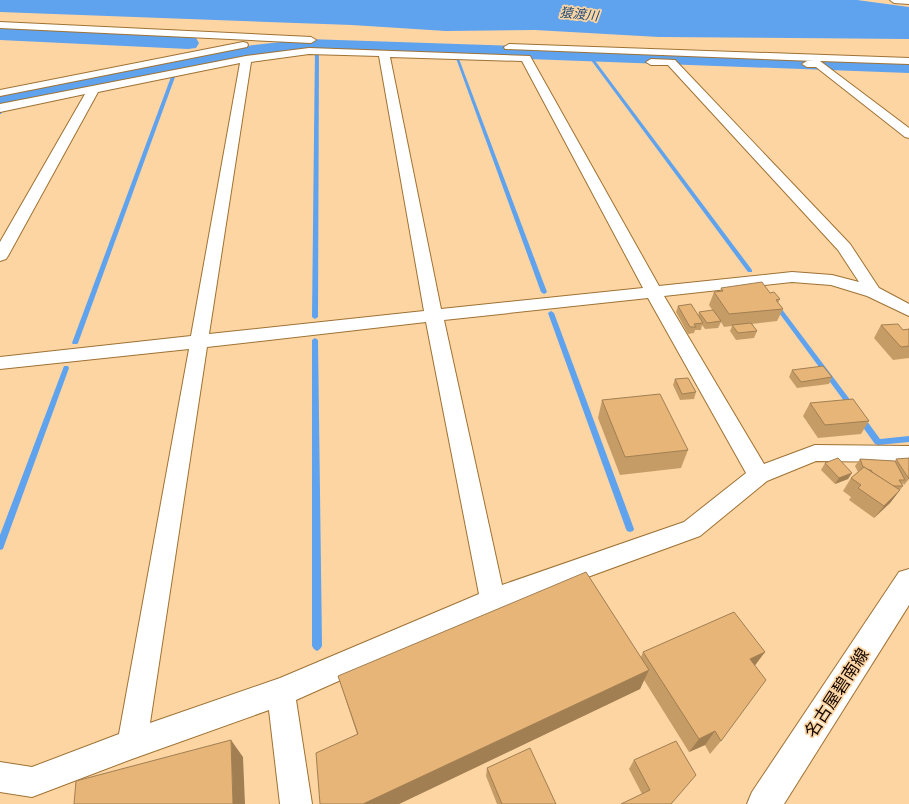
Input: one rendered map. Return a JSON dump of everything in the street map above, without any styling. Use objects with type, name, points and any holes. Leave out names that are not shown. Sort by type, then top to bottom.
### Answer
[{"type":"main road","name":"名古屋碧南線","points":[[764,804],[909,582]]},
{"type":"street","points":[[894,0],[909,1]]},
{"type":"street","points":[[0,25],[274,39],[322,40]]},
{"type":"street","points":[[0,93],[274,39]]},
{"type":"street","points":[[441,45],[909,62]]},
{"type":"street","points":[[0,108],[246,59],[308,51],[600,60],[671,60],[819,64],[909,134]]},
{"type":"street","points":[[384,53],[434,316],[493,600]]},
{"type":"street","points":[[671,60],[727,55]]},
{"type":"street","points":[[526,58],[653,291],[759,475]]},
{"type":"street","points":[[132,744],[246,59]]},
{"type":"street","points":[[671,60],[844,247],[873,292]]},
{"type":"street","points":[[0,256],[94,89]]},
{"type":"street","points":[[0,363],[792,276],[832,280],[873,292],[909,311]]},
{"type":"street","points":[[0,777],[32,782],[132,744],[281,692],[493,600],[692,528],[759,475],[815,453],[909,454]]},
{"type":"street","points":[[281,692],[296,804]]},
{"type":"water","name":"猿渡川","points":[[0,0],[857,0],[909,7],[909,39],[659,37],[535,30],[446,31],[352,25],[0,12]]},
{"type":"building","points":[[762,282],[770,293],[774,292],[780,299],[776,300],[783,309],[729,314],[714,292],[723,291],[721,288]]},
{"type":"building","points":[[691,304],[703,323],[694,324],[696,327],[690,327],[678,306]]},
{"type":"building","points":[[713,310],[721,321],[707,323],[699,312]]},
{"type":"building","points":[[751,323],[757,331],[738,333],[732,325]]},
{"type":"building","points":[[898,324],[903,330],[909,329],[909,346],[901,347],[881,325]]},
{"type":"building","points":[[823,366],[832,377],[801,382],[792,370]]},
{"type":"building","points":[[688,378],[696,392],[682,394],[675,379]]},
{"type":"building","points":[[660,394],[688,450],[625,457],[602,400]]},
{"type":"building","points":[[853,399],[869,421],[825,425],[810,403]]},
{"type":"building","points":[[838,458],[852,473],[839,478],[825,463]]},
{"type":"building","points":[[909,458],[909,479],[896,459]]},
{"type":"building","points":[[860,459],[895,461],[905,480],[899,480],[903,486],[893,486],[871,470],[863,467]]},
{"type":"building","points":[[864,467],[900,490],[884,506],[858,488],[861,485],[851,478]]},
{"type":"building","points":[[586,572],[649,670],[363,804],[320,804],[316,753],[358,734],[338,676]]},
{"type":"building","points":[[734,612],[765,652],[750,659],[766,680],[721,741],[715,731],[699,739],[643,652]]},
{"type":"building","points":[[231,740],[233,804],[74,804],[76,781]]},
{"type":"building","points":[[676,741],[696,775],[671,804],[621,804],[650,790],[634,760]]},
{"type":"building","points":[[530,748],[556,804],[502,804],[487,768]]},
{"type":"waterway","points":[[0,34],[188,43]]},
{"type":"waterway","points":[[0,101],[253,52],[308,45],[909,66]]},
{"type":"waterway","points":[[315,317],[317,46]]},
{"type":"waterway","points":[[454,51],[544,292]]},
{"type":"waterway","points":[[589,55],[750,271]]},
{"type":"waterway","points":[[75,343],[173,77]]},
{"type":"waterway","points":[[0,113],[10,99]]},
{"type":"waterway","points":[[776,305],[852,407]]},
{"type":"waterway","points":[[551,313],[630,529]]},
{"type":"waterway","points":[[315,340],[317,646]]},
{"type":"waterway","points":[[0,546],[66,368]]},
{"type":"waterway","points":[[861,419],[878,442],[909,439]]}]
